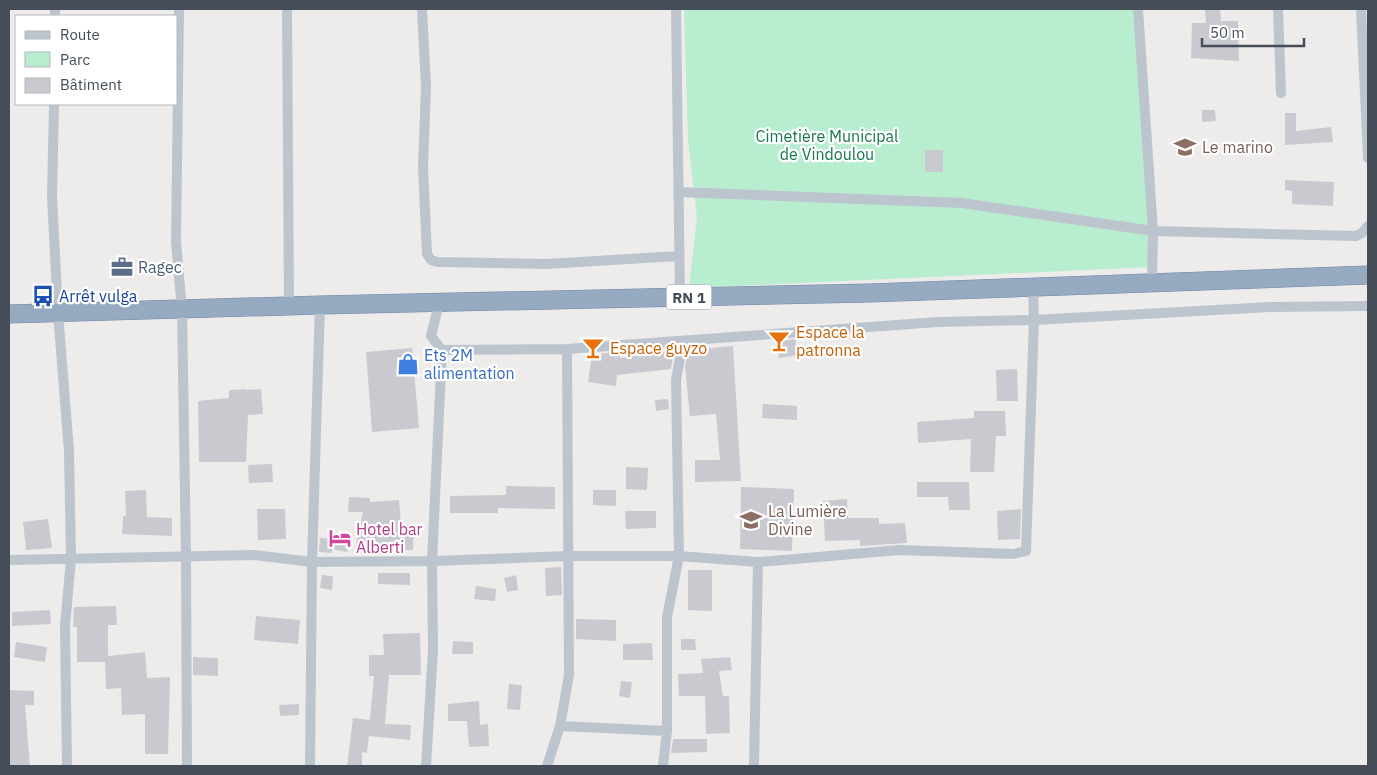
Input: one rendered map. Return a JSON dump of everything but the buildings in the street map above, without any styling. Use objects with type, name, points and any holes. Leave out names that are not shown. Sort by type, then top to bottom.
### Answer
[{"type":"highway","name":"RN 1","points":[[9,314],[680,297],[1368,275]]},
{"type":"street","points":[[178,87],[179,9]]},
{"type":"street","points":[[287,9],[289,306]]},
{"type":"street","points":[[422,9],[426,87],[423,167],[428,254],[431,260],[438,262],[546,264],[679,256]]},
{"type":"street","points":[[676,9],[680,297]]},
{"type":"street","points":[[1138,9],[1153,231],[1152,283]]},
{"type":"street","points":[[1278,9],[1281,94]]},
{"type":"street","points":[[1361,9],[1368,158]]},
{"type":"street","points":[[54,105],[52,196],[58,313],[69,450],[70,559],[65,626],[66,766]]},
{"type":"street","points":[[178,105],[176,242],[182,310],[187,766]]},
{"type":"street","points":[[678,192],[962,203],[1153,231],[1356,236],[1362,233],[1368,226]]},
{"type":"street","points":[[9,560],[186,555],[254,555],[312,562],[432,561],[568,556],[679,556],[758,562],[900,550],[1013,554],[1026,551],[1034,320],[1033,286]]},
{"type":"street","points":[[426,766],[433,650],[432,561],[442,350],[431,336],[438,303]]},
{"type":"street","points":[[310,766],[312,562],[320,305]]},
{"type":"street","points":[[442,350],[568,349],[938,322],[1034,320],[1270,307],[1368,306]]},
{"type":"street","points":[[663,766],[667,731],[667,617],[679,556],[676,380],[684,341]]},
{"type":"street","points":[[547,766],[560,726],[568,675],[568,349]]},
{"type":"street","points":[[754,766],[758,562]]},
{"type":"street","points":[[560,726],[667,731]]},
{"type":"green space","name":"Cimetière Municipal de Vindoulou","points":[[684,9],[1141,9],[1152,267],[689,288],[697,217],[688,140]]},
{"type":"place","name":"Le marino","points":[[1185,147]]},
{"type":"place","name":"Ragec","points":[[122,267]]},
{"type":"place","name":"Arrêt vulga","points":[[43,296]]},
{"type":"place","name":"Espace la patronna","points":[[779,341]]},
{"type":"place","name":"Espace guyzo","points":[[593,348]]},
{"type":"place","name":"Ets 2M alimentation","points":[[408,364]]},
{"type":"place","name":"La Lumière Divine","points":[[751,520]]},
{"type":"place","name":"Hotel bar Alberti","points":[[340,538]]}]
